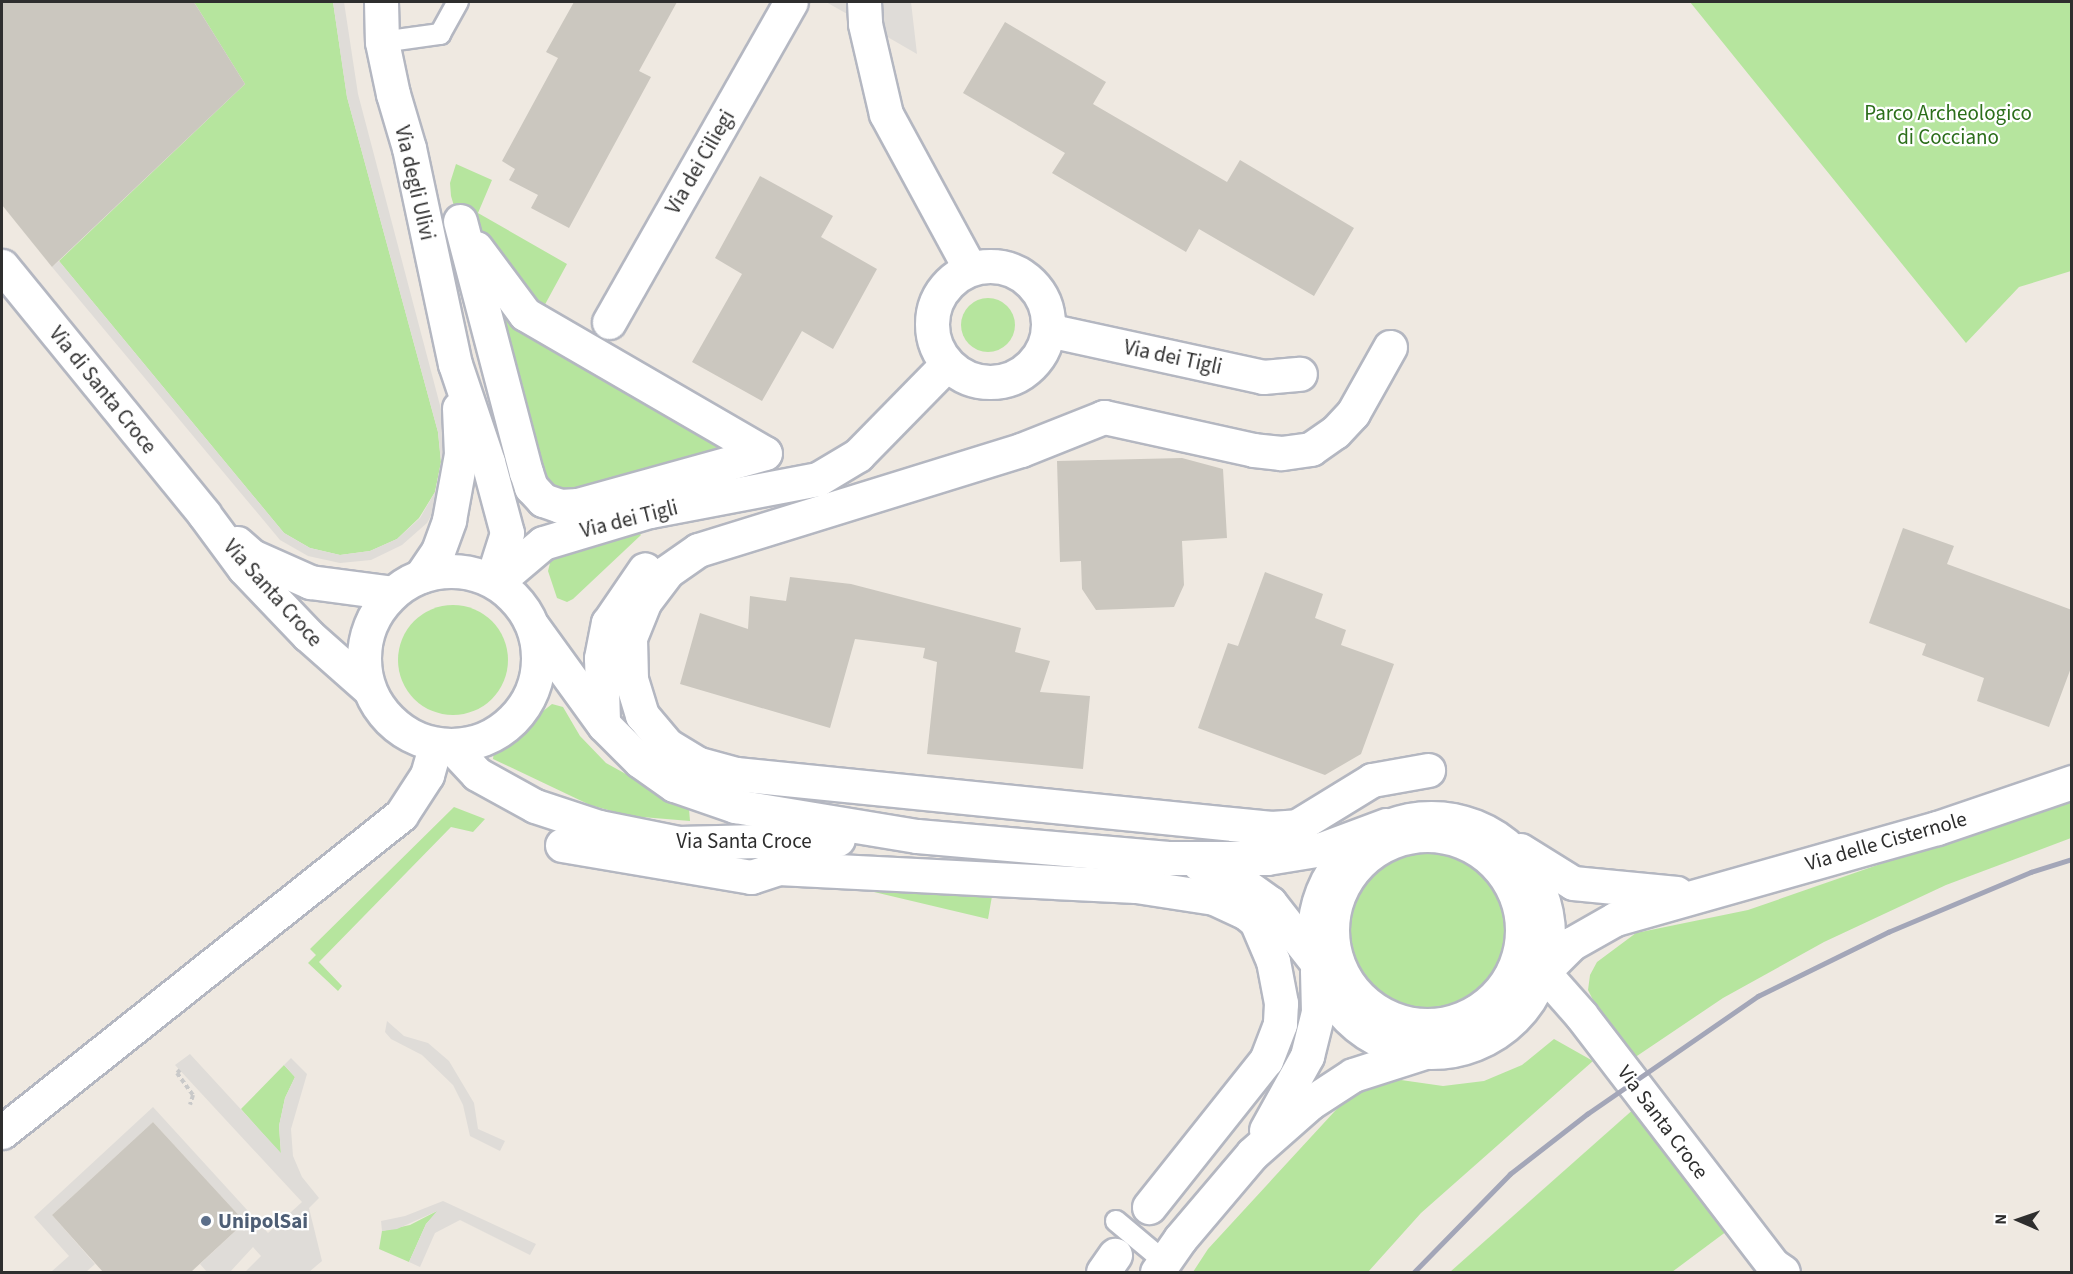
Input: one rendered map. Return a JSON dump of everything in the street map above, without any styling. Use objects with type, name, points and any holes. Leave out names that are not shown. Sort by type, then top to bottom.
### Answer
[{"type":"street","name":"Via degli Ulivi","points":[[381,2],[382,42],[455,364],[488,462],[507,533],[495,581]]},
{"type":"street","name":"Via dei Ciliegi","points":[[609,322],[791,2]]},
{"type":"street","points":[[865,13],[886,114],[970,269]]},
{"type":"street","points":[[460,221],[491,273],[525,314],[765,453],[578,505],[560,506],[543,500],[531,487],[526,472],[460,221]]},
{"type":"street","points":[[993,265],[1024,277],[1045,304],[1048,327],[1043,349],[1030,368],[1010,380],[987,383],[965,377],[947,364],[934,344],[931,322],[937,299],[951,281],[970,269],[993,265]]},
{"type":"street","name":"Via di Santa Croce","points":[[2,266],[204,514]]},
{"type":"street","name":"Via dei Tigli","points":[[1048,327],[1057,332],[1263,377],[1300,374]]},
{"type":"street","points":[[1390,347],[1353,413],[1335,432],[1311,449],[1281,453],[1254,450],[1104,417],[1022,450],[698,550],[667,572],[644,603],[630,638],[631,679],[642,715],[667,745],[699,764],[736,774],[1271,828],[1297,826],[1372,780],[1428,770]]},
{"type":"street","name":"Via degli Ulivi","points":[[421,576],[446,532],[461,454],[455,364]]},
{"type":"street","name":"Via dei Tigli","points":[[495,581],[543,543],[650,511],[776,489],[818,479],[858,455],[947,364]]},
{"type":"street","name":"Via dei Tigli","points":[[604,725],[601,658],[608,622],[624,594],[651,562],[695,529],[776,489]]},
{"type":"street","name":"Via Santa Croce","points":[[204,514],[252,556],[310,582],[392,593]]},
{"type":"street","name":"Via Santa Croce","points":[[204,514],[244,568],[308,635],[368,688]]},
{"type":"street","points":[[451,572],[495,581],[523,607],[532,627],[538,654],[535,682],[524,707],[505,727],[480,741],[444,745],[416,740],[386,719],[368,688],[363,654],[371,621],[392,593],[421,576],[451,572]]},
{"type":"street","name":"Via Santa Croce","points":[[532,627],[604,725],[640,761],[674,785],[735,806],[917,836],[1168,858],[1198,863],[1235,878],[1270,903],[1317,964]]},
{"type":"street","points":[[2,1132],[401,815],[444,745]]},
{"type":"street","name":"Via Santa Croce","points":[[444,745],[477,774],[535,806],[598,827],[678,843],[917,836]]},
{"type":"street","name":"Via delle Cisternole","points":[[1543,972],[1571,944],[1615,919],[1699,893],[1937,828],[2072,782]]},
{"type":"street","points":[[1161,1267],[1252,1155],[1310,1103],[1353,1075],[1422,1053],[1471,1046],[1514,1019],[1530,998],[1543,972],[1549,939],[1543,898],[1530,870],[1500,839],[1470,823],[1421,817],[1386,825],[1351,848],[1330,872],[1315,912],[1313,947],[1327,989],[1358,1028],[1381,1042],[1422,1053]]},
{"type":"street","name":"Via Santa Croce","points":[[1168,858],[1267,858],[1322,849],[1386,825]]},
{"type":"street","points":[[1430,834],[1462,841],[1490,859],[1509,882],[1520,909],[1522,939],[1515,968],[1499,993],[1476,1012],[1449,1023],[1416,1026],[1385,1017],[1359,998],[1341,972],[1332,940],[1334,908],[1346,878],[1369,854],[1398,839],[1430,834]]},
{"type":"street","name":"Via delle Cisternole","points":[[1500,839],[1573,883],[1699,893]]},
{"type":"street","points":[[562,845],[751,877],[778,868],[1136,886],[1214,898],[1246,913],[1256,921],[1273,962],[1281,1003],[1280,1024],[1266,1059],[1149,1207]]},
{"type":"street","points":[[1252,1155],[1307,1056],[1318,1012],[1317,964]]},
{"type":"street","name":"Via Santa Croce","points":[[1543,972],[1581,1015],[1773,1265],[1783,1272]]},
{"type":"lane","points":[[382,42],[440,34],[458,2]]},
{"type":"lane","points":[[1116,1221],[1161,1267]]},
{"type":"path","points":[[180,1070],[177,1073],[193,1095],[190,1105]]},
{"type":"green space","points":[[194,2],[333,2],[347,97],[438,432],[441,462],[435,492],[419,518],[397,539],[370,551],[340,555],[310,548],[284,533],[59,261],[245,84]]},
{"type":"green space","name":"Parco Archeologico di Cocciano","points":[[1690,2],[2071,2],[2071,271],[2019,287],[1966,343]]},
{"type":"green space","points":[[456,164],[492,180],[478,213],[567,264],[536,321],[765,453],[543,500],[451,196],[450,183]]},
{"type":"green space","points":[[988,298],[998,300],[1007,306],[1013,315],[1015,325],[1013,335],[1007,344],[998,350],[988,352],[978,350],[969,344],[963,335],[961,325],[963,315],[969,306],[978,300]]},
{"type":"green space","points":[[637,530],[641,535],[573,599],[567,602],[557,598],[548,571],[551,559]]},
{"type":"green space","points":[[453,605],[474,610],[492,621],[503,639],[508,660],[503,681],[492,699],[474,710],[453,715],[432,710],[414,699],[403,681],[398,660],[403,639],[414,621],[432,610]]},
{"type":"green space","points":[[552,704],[563,707],[580,736],[606,763],[689,809],[690,821],[630,816],[590,805],[493,759],[494,750]]},
{"type":"green space","points":[[2071,798],[2071,838],[1946,885],[1824,942],[1723,998],[1631,1060],[1602,1018],[1588,990],[1590,975],[1597,962],[1636,933],[1748,910]]},
{"type":"green space","points":[[454,807],[485,819],[473,832],[451,827],[319,962],[342,986],[338,991],[308,963],[316,955],[310,949]]},
{"type":"green space","points":[[1427,835],[1463,842],[1480,851],[1494,863],[1506,877],[1515,894],[1522,930],[1515,966],[1506,983],[1494,997],[1480,1009],[1463,1018],[1427,1025],[1391,1018],[1374,1009],[1360,997],[1348,983],[1339,966],[1332,930],[1339,894],[1348,877],[1360,863],[1374,851],[1391,842]]},
{"type":"green space","points":[[751,877],[995,879],[988,919],[874,892]]},
{"type":"green space","points":[[1554,1039],[1593,1061],[1421,1213],[1368,1272],[1193,1272],[1208,1249],[1346,1099],[1372,1085],[1401,1080],[1443,1086],[1484,1081],[1522,1065]]},
{"type":"green space","points":[[284,1065],[295,1077],[285,1098],[279,1126],[281,1154],[241,1109]]},
{"type":"green space","points":[[1636,1107],[1727,1231],[1672,1272],[1450,1272]]},
{"type":"green space","points":[[439,1210],[426,1224],[409,1262],[379,1249],[382,1231],[410,1225]]},
{"type":"shaded area","points":[[333,2],[344,2],[358,94],[446,428],[443,494],[427,523],[402,545],[371,560],[340,563],[308,556],[280,540],[52,267],[59,261],[284,533],[310,548],[340,555],[370,551],[397,539],[420,518],[435,492],[441,462],[438,432],[347,97]]},
{"type":"shaded area","points":[[826,2],[911,2],[917,54],[865,24]]},
{"type":"shaded area","points":[[387,1021],[404,1036],[428,1043],[449,1061],[474,1103],[478,1129],[505,1141],[500,1151],[470,1136],[463,1105],[453,1085],[422,1055],[391,1039],[385,1032]]},
{"type":"shaded area","points":[[190,1054],[281,1153],[279,1126],[285,1098],[295,1077],[284,1065],[291,1058],[307,1074],[291,1129],[293,1156],[302,1177],[319,1198],[309,1208],[322,1261],[309,1272],[245,1272],[261,1256],[253,1247],[230,1272],[207,1272],[200,1264],[245,1222],[153,1122],[52,1215],[95,1264],[86,1272],[51,1272],[69,1256],[34,1217],[153,1107],[268,1233],[302,1202],[175,1065]]},
{"type":"shaded area","points":[[443,1201],[536,1244],[530,1255],[460,1220],[435,1233],[420,1267],[409,1262],[426,1224],[437,1211],[397,1229],[382,1231],[381,1221],[405,1216]]},
{"type":"building","points":[[2,2],[194,2],[245,84],[52,267],[2,205]]},
{"type":"building","points":[[574,2],[677,2],[639,71],[651,77],[569,228],[531,208],[538,195],[509,180],[515,169],[502,161],[558,58],[546,52]]},
{"type":"building","points":[[1005,22],[1106,82],[1093,104],[1227,182],[1240,160],[1354,228],[1314,296],[1199,229],[1186,252],[1052,173],[1065,153],[963,93]]},
{"type":"building","points":[[760,176],[833,216],[821,237],[877,269],[833,349],[802,331],[762,401],[692,362],[742,274],[715,258]]},
{"type":"building","points":[[1182,458],[1223,469],[1227,538],[1182,541],[1184,585],[1174,607],[1096,610],[1082,589],[1081,561],[1060,562],[1057,461]]},
{"type":"building","points":[[1903,528],[1954,546],[1947,564],[2072,610],[2072,665],[2049,727],[1977,701],[1984,678],[1922,655],[1926,644],[1869,623]]},
{"type":"building","points":[[1265,572],[1323,594],[1315,618],[1346,630],[1341,645],[1394,664],[1361,754],[1325,775],[1198,728],[1228,643],[1238,646]]},
{"type":"building","points":[[790,577],[851,584],[1021,628],[1015,652],[1050,661],[1040,692],[1090,696],[1083,769],[927,754],[937,662],[923,658],[925,648],[855,639],[830,728],[680,684],[700,613],[748,629],[750,596],[786,601]]},
{"type":"building","points":[[153,1122],[245,1222],[191,1272],[103,1272],[52,1215]]},
{"type":"railway","points":[[1414,1272],[1510,1174],[1587,1114],[1758,996],[1888,932],[2031,872],[2072,859]]},
{"type":"place","name":"UnipolSai","points":[[206,1221]]}]
